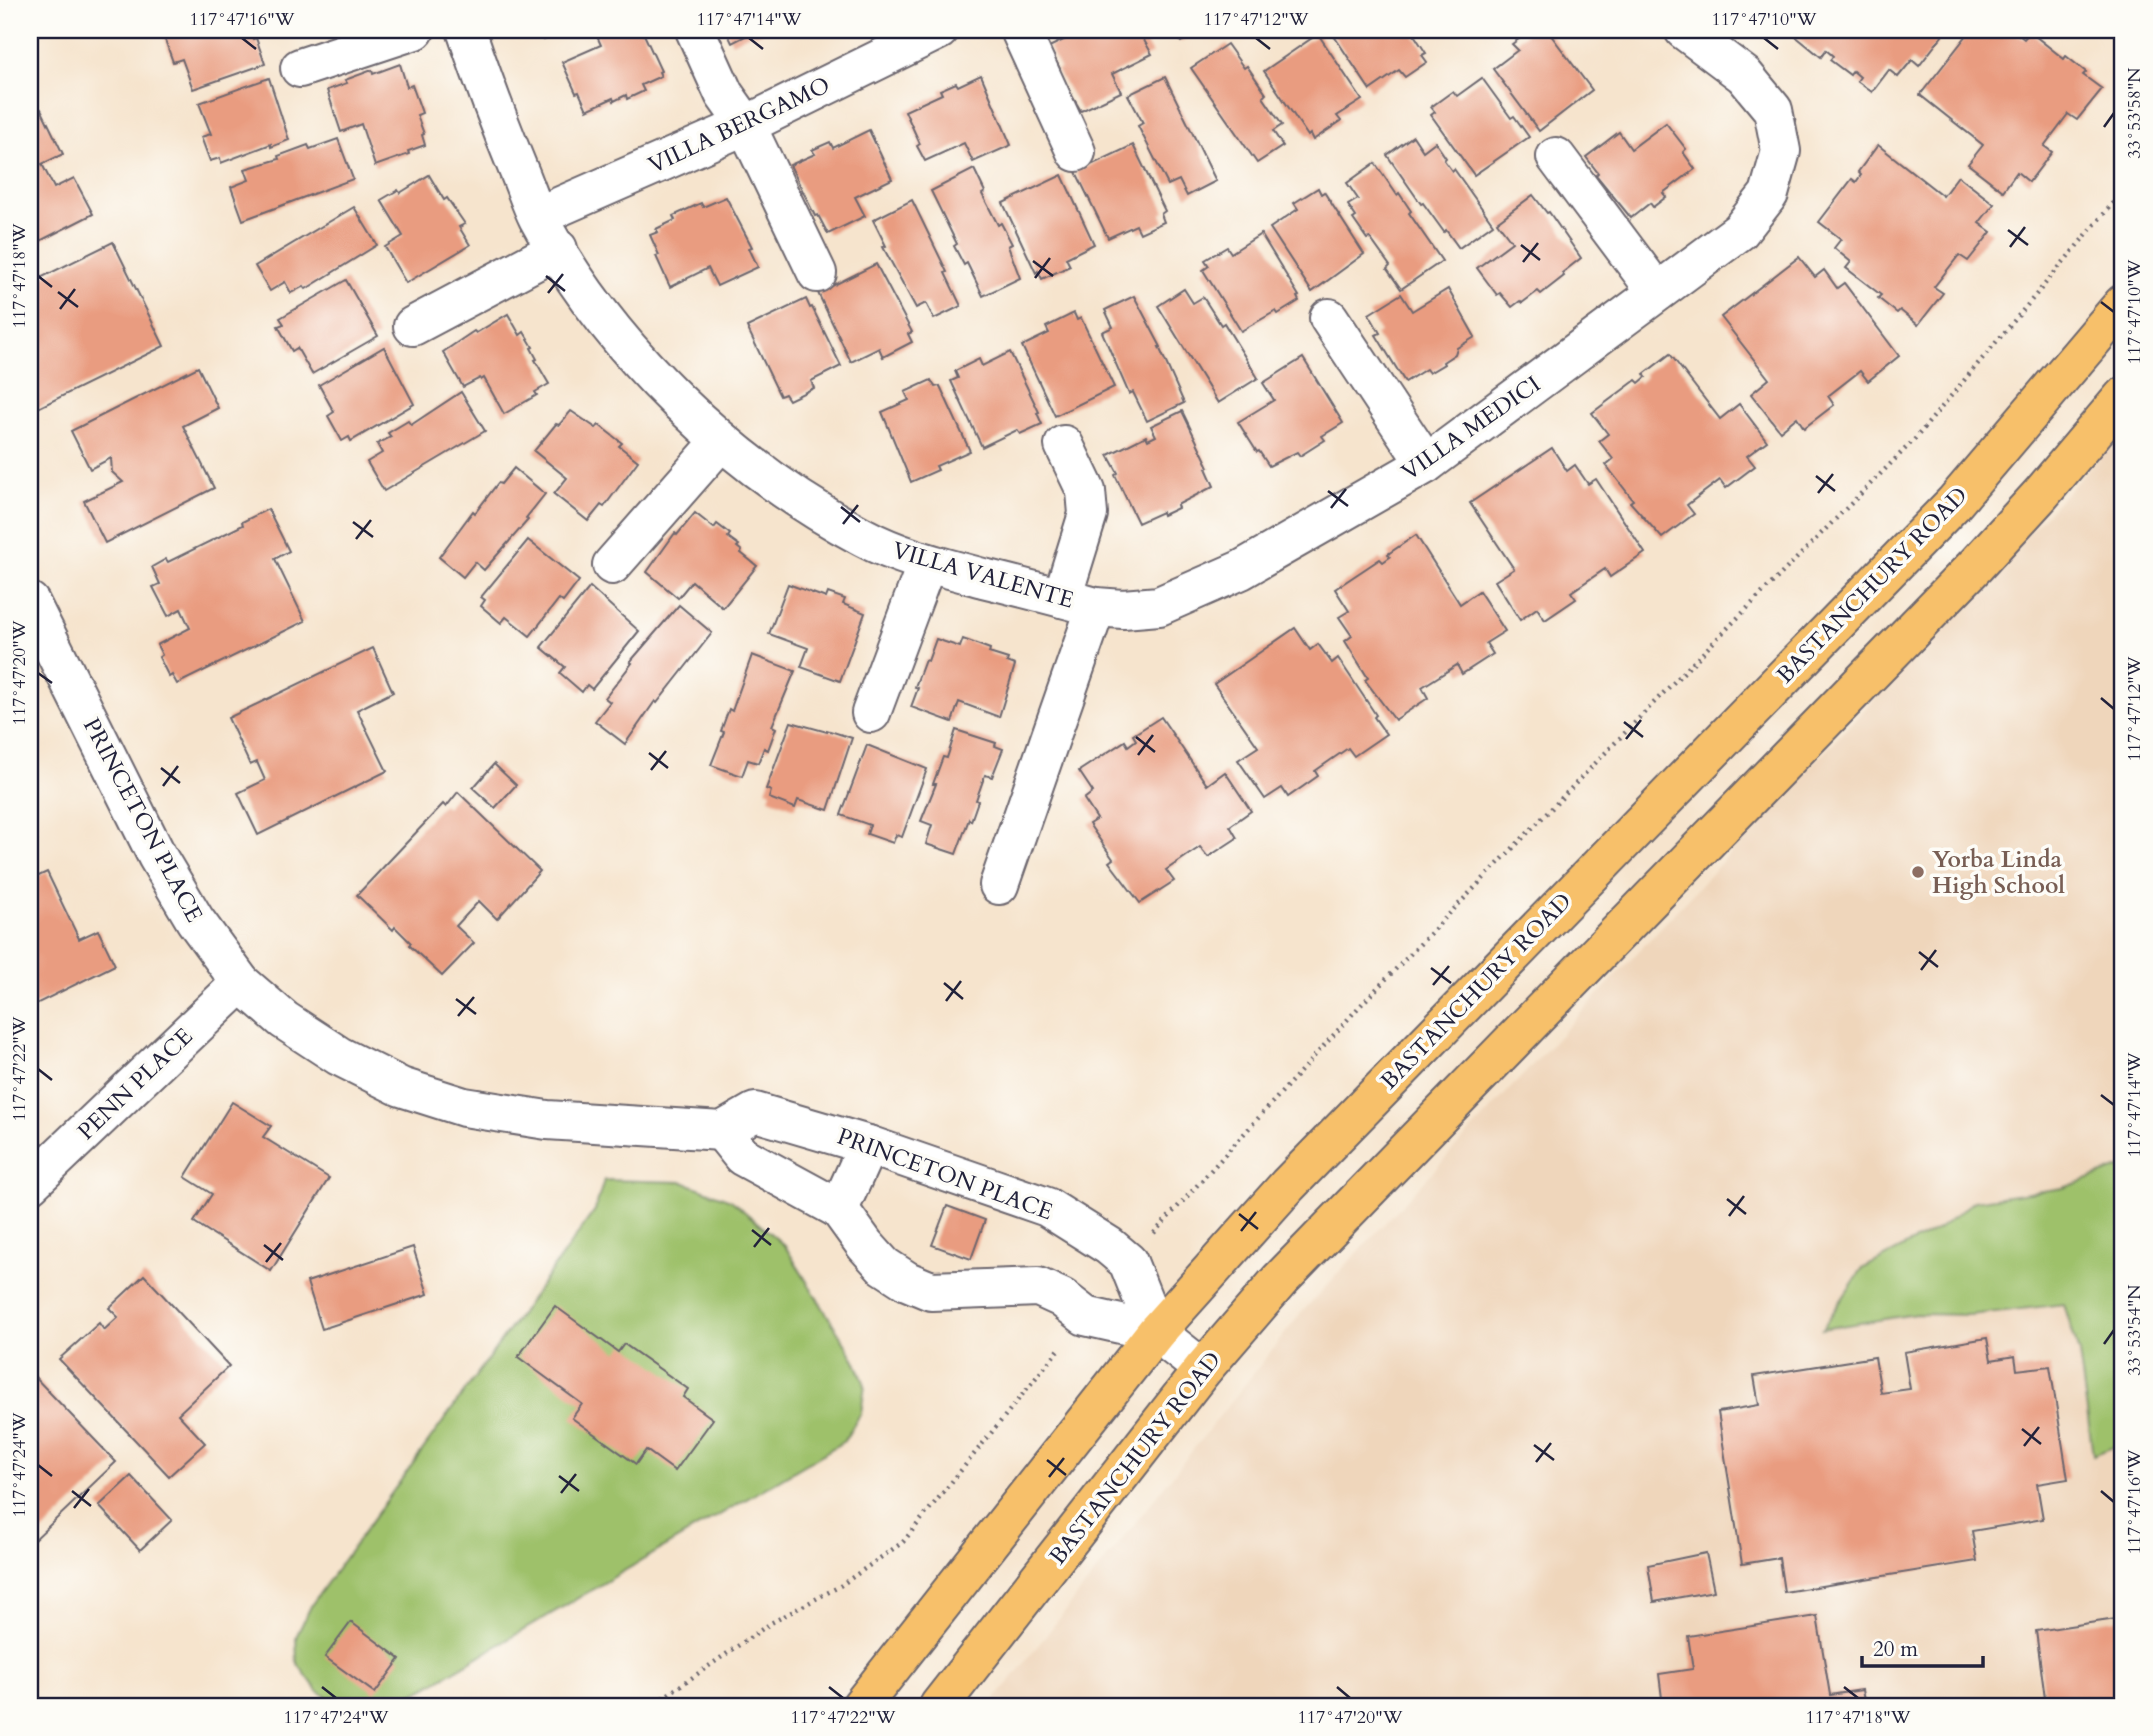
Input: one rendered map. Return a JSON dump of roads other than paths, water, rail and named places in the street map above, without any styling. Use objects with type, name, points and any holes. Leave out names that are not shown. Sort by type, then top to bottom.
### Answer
[{"type":"main road","name":"BASTANCHURY ROAD","points":[[861,1706],[1156,1332],[1288,1185],[1954,503],[2123,304]]},
{"type":"main road","name":"BASTANCHURY ROAD","points":[[939,1706],[1203,1369],[1279,1281],[1976,565],[2041,494],[2123,397]]},
{"type":"street","points":[[300,68],[415,30]]},
{"type":"street","name":"VILLA VALENTE","points":[[466,30],[496,116],[538,216],[579,283],[621,340],[669,393],[721,441],[770,479],[864,537],[927,563],[1079,603]]},
{"type":"street","points":[[695,30],[724,94],[746,125],[817,273]]},
{"type":"street","name":"VILLA BERGAMO","points":[[538,216],[746,125],[939,30]]},
{"type":"street","points":[[1020,30],[1076,152]]},
{"type":"street","name":"VILLA MEDICI","points":[[1079,603],[1123,609],[1159,606],[1241,570],[1426,464],[1740,231],[1769,194],[1781,151],[1773,110],[1744,75],[1684,30]]},
{"type":"street","points":[[1556,157],[1657,292]]},
{"type":"street","points":[[413,326],[558,249]]},
{"type":"street","points":[[1329,318],[1426,464]]},
{"type":"street","points":[[612,565],[721,441]]},
{"type":"street","points":[[999,885],[1079,603],[1088,514],[1086,491],[1064,445]]},
{"type":"street","points":[[871,713],[927,563]]},
{"type":"street","name":"PRINCETON PLACE","points":[[30,602],[157,856],[195,920],[241,983],[284,1020],[339,1056],[401,1087],[464,1107],[547,1120],[722,1131],[755,1112],[869,1145],[1047,1206],[1109,1246],[1128,1262],[1156,1332]]},
{"type":"street","name":"PENN PLACE","points":[[30,1184],[241,983]]},
{"type":"street","points":[[722,1131],[742,1156],[839,1209],[884,1266],[907,1281],[931,1291],[1038,1287],[1062,1298],[1085,1316],[1156,1332],[1203,1369]]},
{"type":"street","points":[[839,1209],[869,1145]]},
{"type":"place","name":"Yorba Linda High School","points":[[1918,872]]}]
